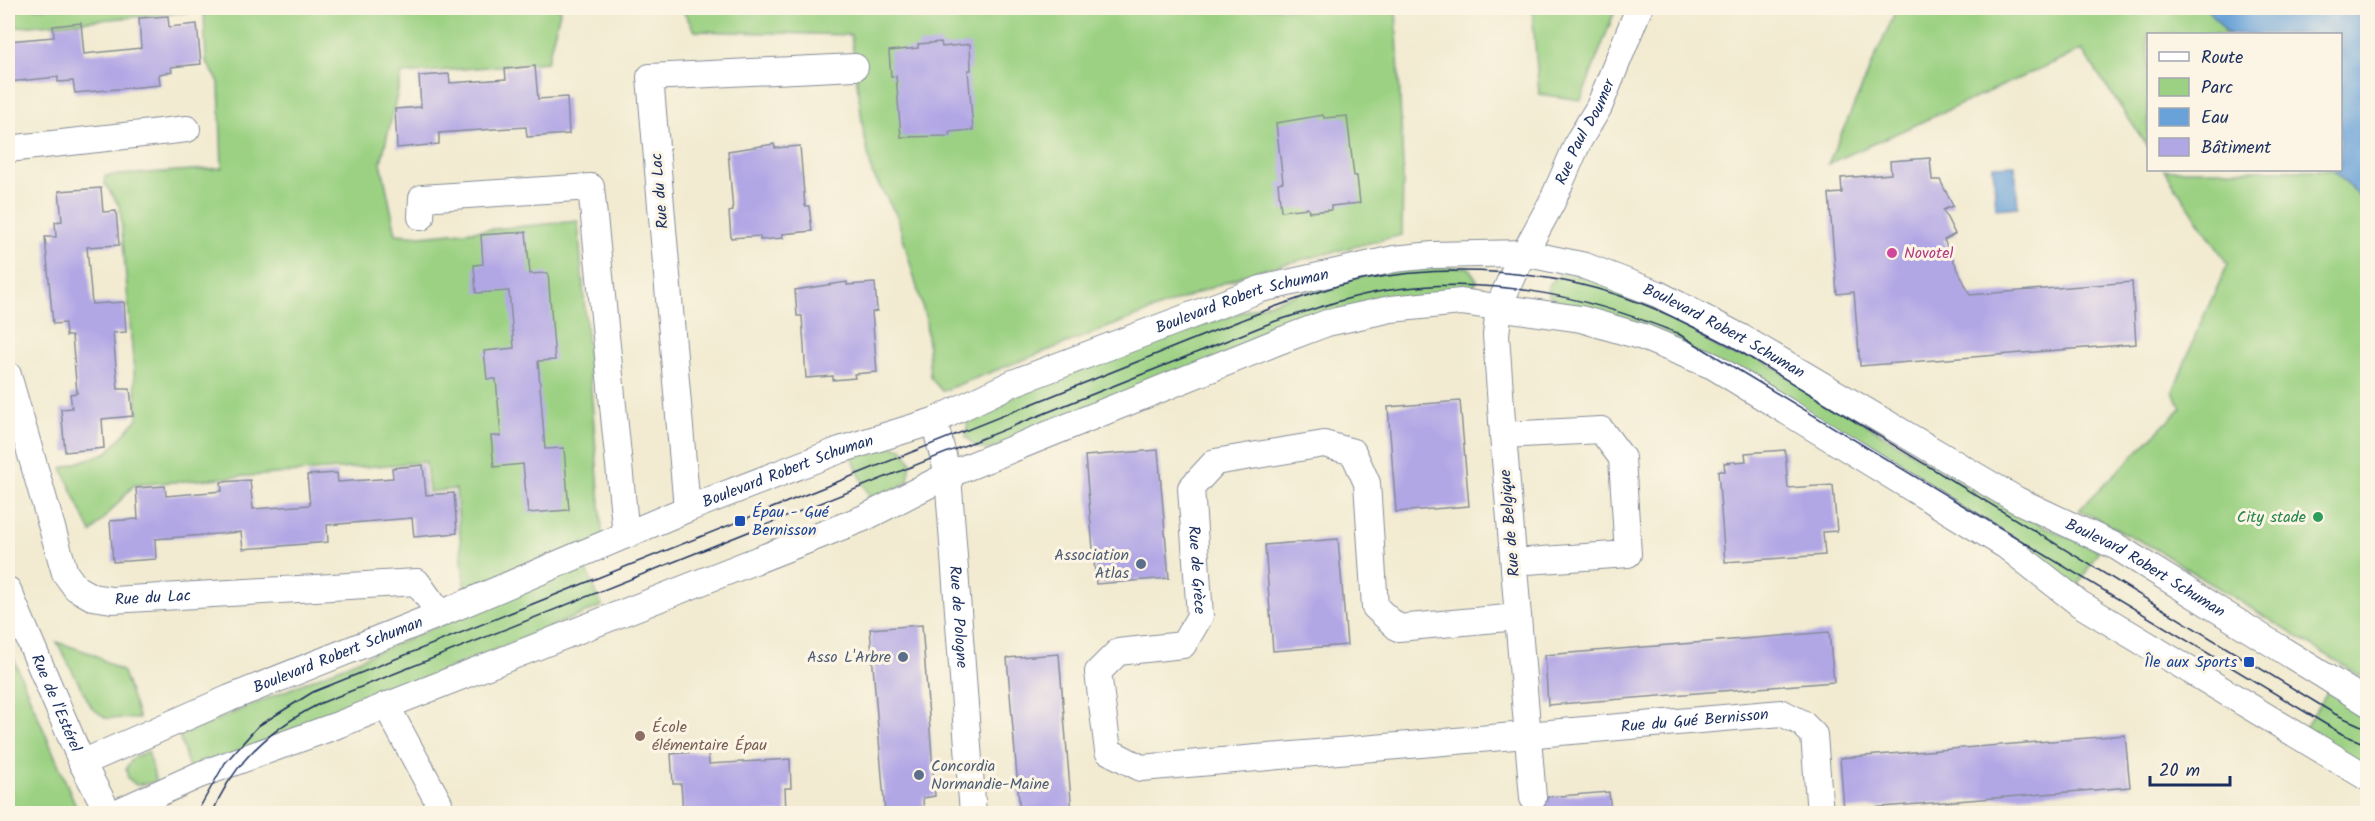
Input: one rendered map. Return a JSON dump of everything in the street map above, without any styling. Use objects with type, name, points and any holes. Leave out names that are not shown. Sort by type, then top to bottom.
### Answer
[{"type":"street","name":"Rue Paul Doumer","points":[[1524,253],[1552,202],[1579,140],[1599,107],[1639,8]]},
{"type":"street","name":"Rue du Lac","points":[[687,509],[650,77],[855,67]]},
{"type":"street","points":[[8,149],[188,129]]},
{"type":"street","points":[[421,217],[422,198],[591,187],[626,535]]},
{"type":"street","name":"Rue de Belgique","points":[[1524,253],[1499,306],[1496,335],[1533,798]]},
{"type":"street","name":"Boulevard Robert Schuman","points":[[82,763],[230,698],[440,614],[687,509],[840,450],[934,421],[1013,383],[1261,289],[1394,259],[1524,253],[1585,266],[1659,294],[1742,338],[2017,500],[2117,547],[2367,703]]},
{"type":"street","points":[[111,813],[199,775],[386,705],[864,518],[948,475],[1327,323],[1391,309],[1461,302],[1581,319],[1643,338],[1713,366],[2006,546],[2080,604],[2367,778]]},
{"type":"street","name":"Rue du Lac","points":[[8,375],[65,573],[76,588],[92,597],[147,599],[417,582],[440,614]]},
{"type":"street","name":"Rue de Pologne","points":[[934,421],[948,475],[973,813]]},
{"type":"street","points":[[1503,435],[1601,430],[1622,458],[1628,554],[1514,562]]},
{"type":"street","name":"Rue de Grèce","points":[[1518,617],[1398,628],[1375,607],[1367,483],[1353,452],[1324,444],[1215,462],[1191,488],[1200,616],[1183,645],[1118,652],[1098,672],[1108,752],[1141,768],[1527,736]]},
{"type":"street","name":"Rue de l'Estérel","points":[[8,590],[82,763],[111,813]]},
{"type":"street","points":[[386,705],[439,803],[438,813]]},
{"type":"street","name":"Rue du Gué Bernisson","points":[[1527,736],[1782,713],[1802,723],[1814,735],[1820,813]]},
{"type":"green space","points":[[8,8],[561,8],[547,62],[402,74],[381,162],[396,234],[421,236],[578,221],[603,542],[465,593],[456,489],[429,492],[426,462],[134,485],[91,533],[62,468],[108,452],[138,418],[120,207],[105,184],[105,176],[222,168],[219,82],[206,61],[204,11],[8,28]]},
{"type":"green space","points":[[681,8],[1396,8],[1403,168],[1402,235],[1252,272],[942,391],[930,377],[926,320],[897,216],[872,173],[863,129],[851,35],[695,31]]},
{"type":"green space","points":[[1532,8],[1616,8],[1581,100],[1539,94]]},
{"type":"green space","points":[[1897,8],[2207,8],[2227,33],[2147,33],[2147,146],[2082,50],[1828,164]]},
{"type":"green space","points":[[2165,171],[2334,171],[2367,204],[2367,680],[2154,548],[2079,510],[2181,408],[2173,392],[2201,322],[2228,264]]},
{"type":"green space","points":[[1468,267],[1477,280],[1473,287],[1460,296],[1415,299],[987,450],[976,447],[966,437],[968,419],[977,411],[1159,339],[1334,282],[1401,268]]},
{"type":"green space","points":[[1562,273],[1620,287],[1674,310],[1752,354],[1975,490],[2016,512],[2099,550],[2075,591],[1643,325],[1555,300],[1549,295],[1548,285]]},
{"type":"green space","points":[[890,446],[902,448],[911,462],[908,481],[891,492],[870,499],[852,457]]},
{"type":"green space","points":[[584,564],[602,606],[284,736],[190,771],[179,736]]},
{"type":"green space","points":[[57,642],[93,654],[123,672],[139,719],[106,718],[92,708]]},
{"type":"green space","points":[[8,646],[79,813],[8,813]]},
{"type":"green space","points":[[2329,689],[2367,715],[2367,768],[2303,731]]},
{"type":"green space","points":[[148,751],[156,782],[136,785],[128,778],[126,768],[133,758]]},
{"type":"water","points":[[2207,8],[2358,8],[2367,16],[2367,204],[2334,171],[2342,171],[2342,33],[2227,33]]},
{"type":"water","points":[[2015,165],[2018,207],[1996,209],[1993,166]]},
{"type":"building","points":[[168,16],[169,27],[197,24],[201,64],[171,67],[172,72],[159,74],[160,85],[75,93],[73,81],[58,82],[58,77],[8,82],[8,41],[54,37],[53,26],[81,23],[84,54],[141,48],[139,18]]},
{"type":"building","points":[[941,42],[942,47],[970,44],[971,70],[968,70],[973,130],[949,132],[950,136],[901,137],[896,76],[891,77],[889,51],[918,48],[918,44]]},
{"type":"building","points":[[535,66],[538,99],[567,97],[569,134],[527,137],[526,127],[439,133],[439,144],[397,148],[395,109],[421,107],[419,76],[449,74],[450,83],[506,79],[505,69]]},
{"type":"building","points":[[1323,115],[1324,118],[1347,116],[1354,176],[1357,176],[1360,203],[1331,206],[1331,210],[1309,212],[1308,208],[1281,211],[1278,183],[1283,182],[1276,123]]},
{"type":"building","points":[[774,144],[775,148],[800,146],[805,206],[809,206],[812,231],[782,234],[783,238],[760,240],[760,236],[731,238],[729,212],[733,211],[728,151]]},
{"type":"building","name":"Novotel","points":[[1930,158],[1932,180],[1940,180],[1953,206],[1943,210],[1955,234],[1944,240],[1970,295],[2132,282],[2136,344],[1860,366],[1854,292],[1837,294],[1829,194],[1842,193],[1841,178],[1891,174],[1890,161]]},
{"type":"building","points":[[101,188],[103,212],[116,211],[119,245],[87,247],[92,304],[124,302],[126,332],[113,333],[118,389],[130,389],[133,416],[102,419],[104,448],[65,452],[61,409],[72,408],[70,394],[77,393],[72,336],[66,336],[65,323],[53,324],[45,237],[56,237],[55,222],[62,221],[59,191]]},
{"type":"building","points":[[526,232],[530,274],[548,273],[555,360],[538,361],[545,449],[564,448],[569,510],[528,513],[523,464],[494,467],[491,436],[501,436],[496,379],[487,379],[484,351],[514,348],[509,291],[476,293],[474,265],[483,264],[481,235]]},
{"type":"building","points":[[847,282],[847,285],[875,283],[877,311],[872,312],[877,372],[854,374],[855,378],[833,380],[833,376],[806,378],[802,316],[797,316],[795,290]]},
{"type":"building","points":[[1460,401],[1469,506],[1396,512],[1388,407]]},
{"type":"building","points":[[1158,450],[1169,578],[1096,584],[1085,456]]},
{"type":"building","points":[[1785,450],[1788,488],[1833,485],[1837,531],[1823,532],[1825,555],[1725,562],[1718,471],[1725,471],[1724,463],[1746,461],[1745,453]]},
{"type":"building","points":[[423,465],[426,495],[454,493],[457,533],[414,537],[412,518],[327,525],[328,542],[243,549],[241,532],[155,539],[156,559],[113,562],[110,521],[138,519],[136,488],[165,486],[166,496],[222,491],[221,482],[250,480],[253,509],[310,505],[307,475],[337,473],[338,482],[393,478],[392,468]]},
{"type":"building","points":[[1338,539],[1347,645],[1273,651],[1265,545]]},
{"type":"building","points":[[922,625],[935,796],[923,798],[924,813],[885,813],[870,629]]},
{"type":"building","points":[[1829,632],[1834,682],[1548,705],[1545,655]]},
{"type":"building","points":[[1059,654],[1072,813],[1020,813],[1007,658]]},
{"type":"building","points":[[2125,735],[2130,787],[1844,810],[1840,758]]},
{"type":"building","points":[[708,751],[709,764],[790,759],[791,788],[785,788],[786,813],[683,813],[681,784],[673,784],[671,754]]},
{"type":"building","points":[[1609,792],[1611,813],[1540,813],[1548,797]]},
{"type":"tram line","points":[[196,814],[225,763],[258,726],[313,692],[1274,307],[1357,281],[1428,272],[1500,272],[1572,283],[1640,303],[1686,323],[1731,346],[2335,714],[2368,729]]},
{"type":"tram line","points":[[212,814],[231,779],[256,748],[287,723],[321,703],[1273,322],[1383,291],[1460,285],[1533,291],[1569,298],[1641,319],[1677,333],[2342,734],[2368,745]]},
{"type":"place","name":"Novotel","points":[[1892,253]]},
{"type":"place","name":"City stade","points":[[2318,517]]},
{"type":"place","name":"Épau - Gué Bernisson","points":[[740,521]]},
{"type":"place","name":"Association Atlas","points":[[1141,564]]},
{"type":"place","name":"Asso L'Arbre","points":[[903,657]]},
{"type":"place","name":"Île aux Sports","points":[[2249,662]]},
{"type":"place","name":"École élémentaire Épau","points":[[640,736]]},
{"type":"place","name":"Concordia Normandie-Maine","points":[[919,775]]}]
